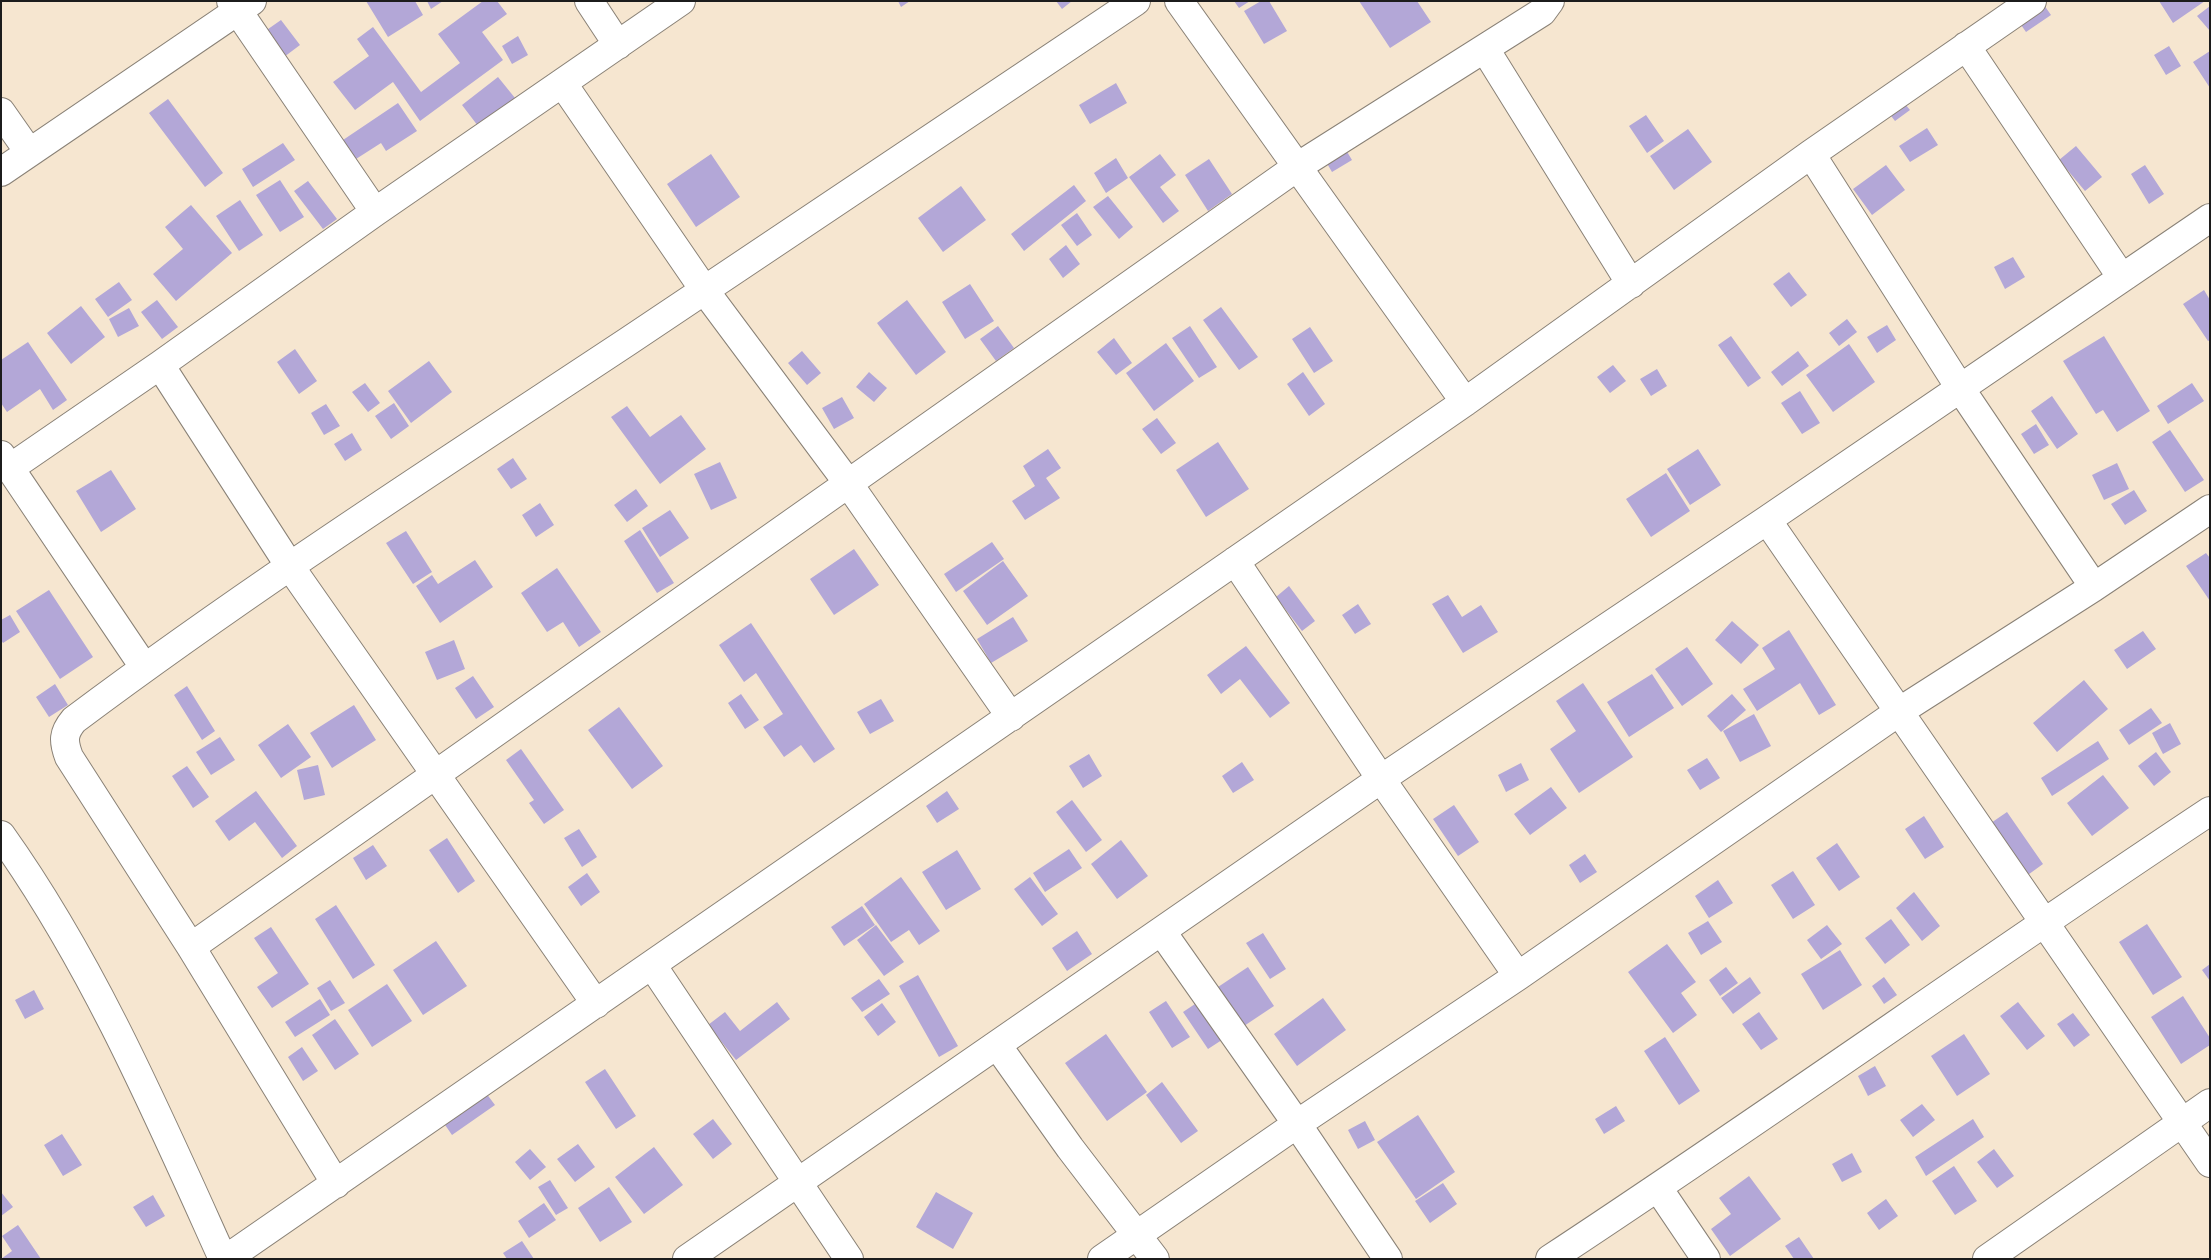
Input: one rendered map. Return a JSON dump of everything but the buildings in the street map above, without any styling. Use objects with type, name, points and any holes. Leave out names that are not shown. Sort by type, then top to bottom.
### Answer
[{"type":"street","points":[[589,1],[618,45]]},
{"type":"street","points":[[144,667],[6,462],[160,365],[375,212],[681,1]]},
{"type":"street","points":[[336,1184],[191,947],[68,757],[63,743],[66,729],[74,720],[144,667],[289,565],[705,291],[1136,1]]},
{"type":"street","points":[[1179,1],[1465,402]]},
{"type":"street","points":[[191,947],[1297,167],[1486,49],[1542,12],[1550,1]]},
{"type":"street","points":[[1,834],[57,922],[132,1061],[224,1259],[336,1184],[1465,402],[1811,154],[2032,1]]},
{"type":"street","points":[[1,172],[240,5],[375,212]]},
{"type":"street","points":[[1966,46],[2122,278]]},
{"type":"street","points":[[1486,49],[1631,284]]},
{"type":"street","points":[[563,84],[705,291],[848,483],[1011,717]]},
{"type":"street","points":[[1,112],[29,152]]},
{"type":"street","points":[[1811,154],[1960,388],[2094,587]]},
{"type":"street","points":[[687,1259],[1381,779],[1767,520],[2210,218]]},
{"type":"street","points":[[160,365],[289,565],[596,1004]]},
{"type":"street","points":[[1102,1259],[1297,1124],[1518,976],[1900,711],[2094,587],[2210,509]]},
{"type":"street","points":[[1767,520],[2210,1163]]},
{"type":"street","points":[[1235,561],[1381,779],[1518,976]]},
{"type":"street","points":[[1550,1259],[1658,1188],[2044,922],[2210,811]]},
{"type":"street","points":[[1162,932],[1297,1124],[1388,1259]]},
{"type":"street","points":[[652,965],[849,1259]]},
{"type":"street","points":[[997,1045],[1070,1148],[1156,1259]]},
{"type":"street","points":[[1987,1259],[2210,1103]]},
{"type":"street","points":[[1658,1188],[1706,1259]]}]
